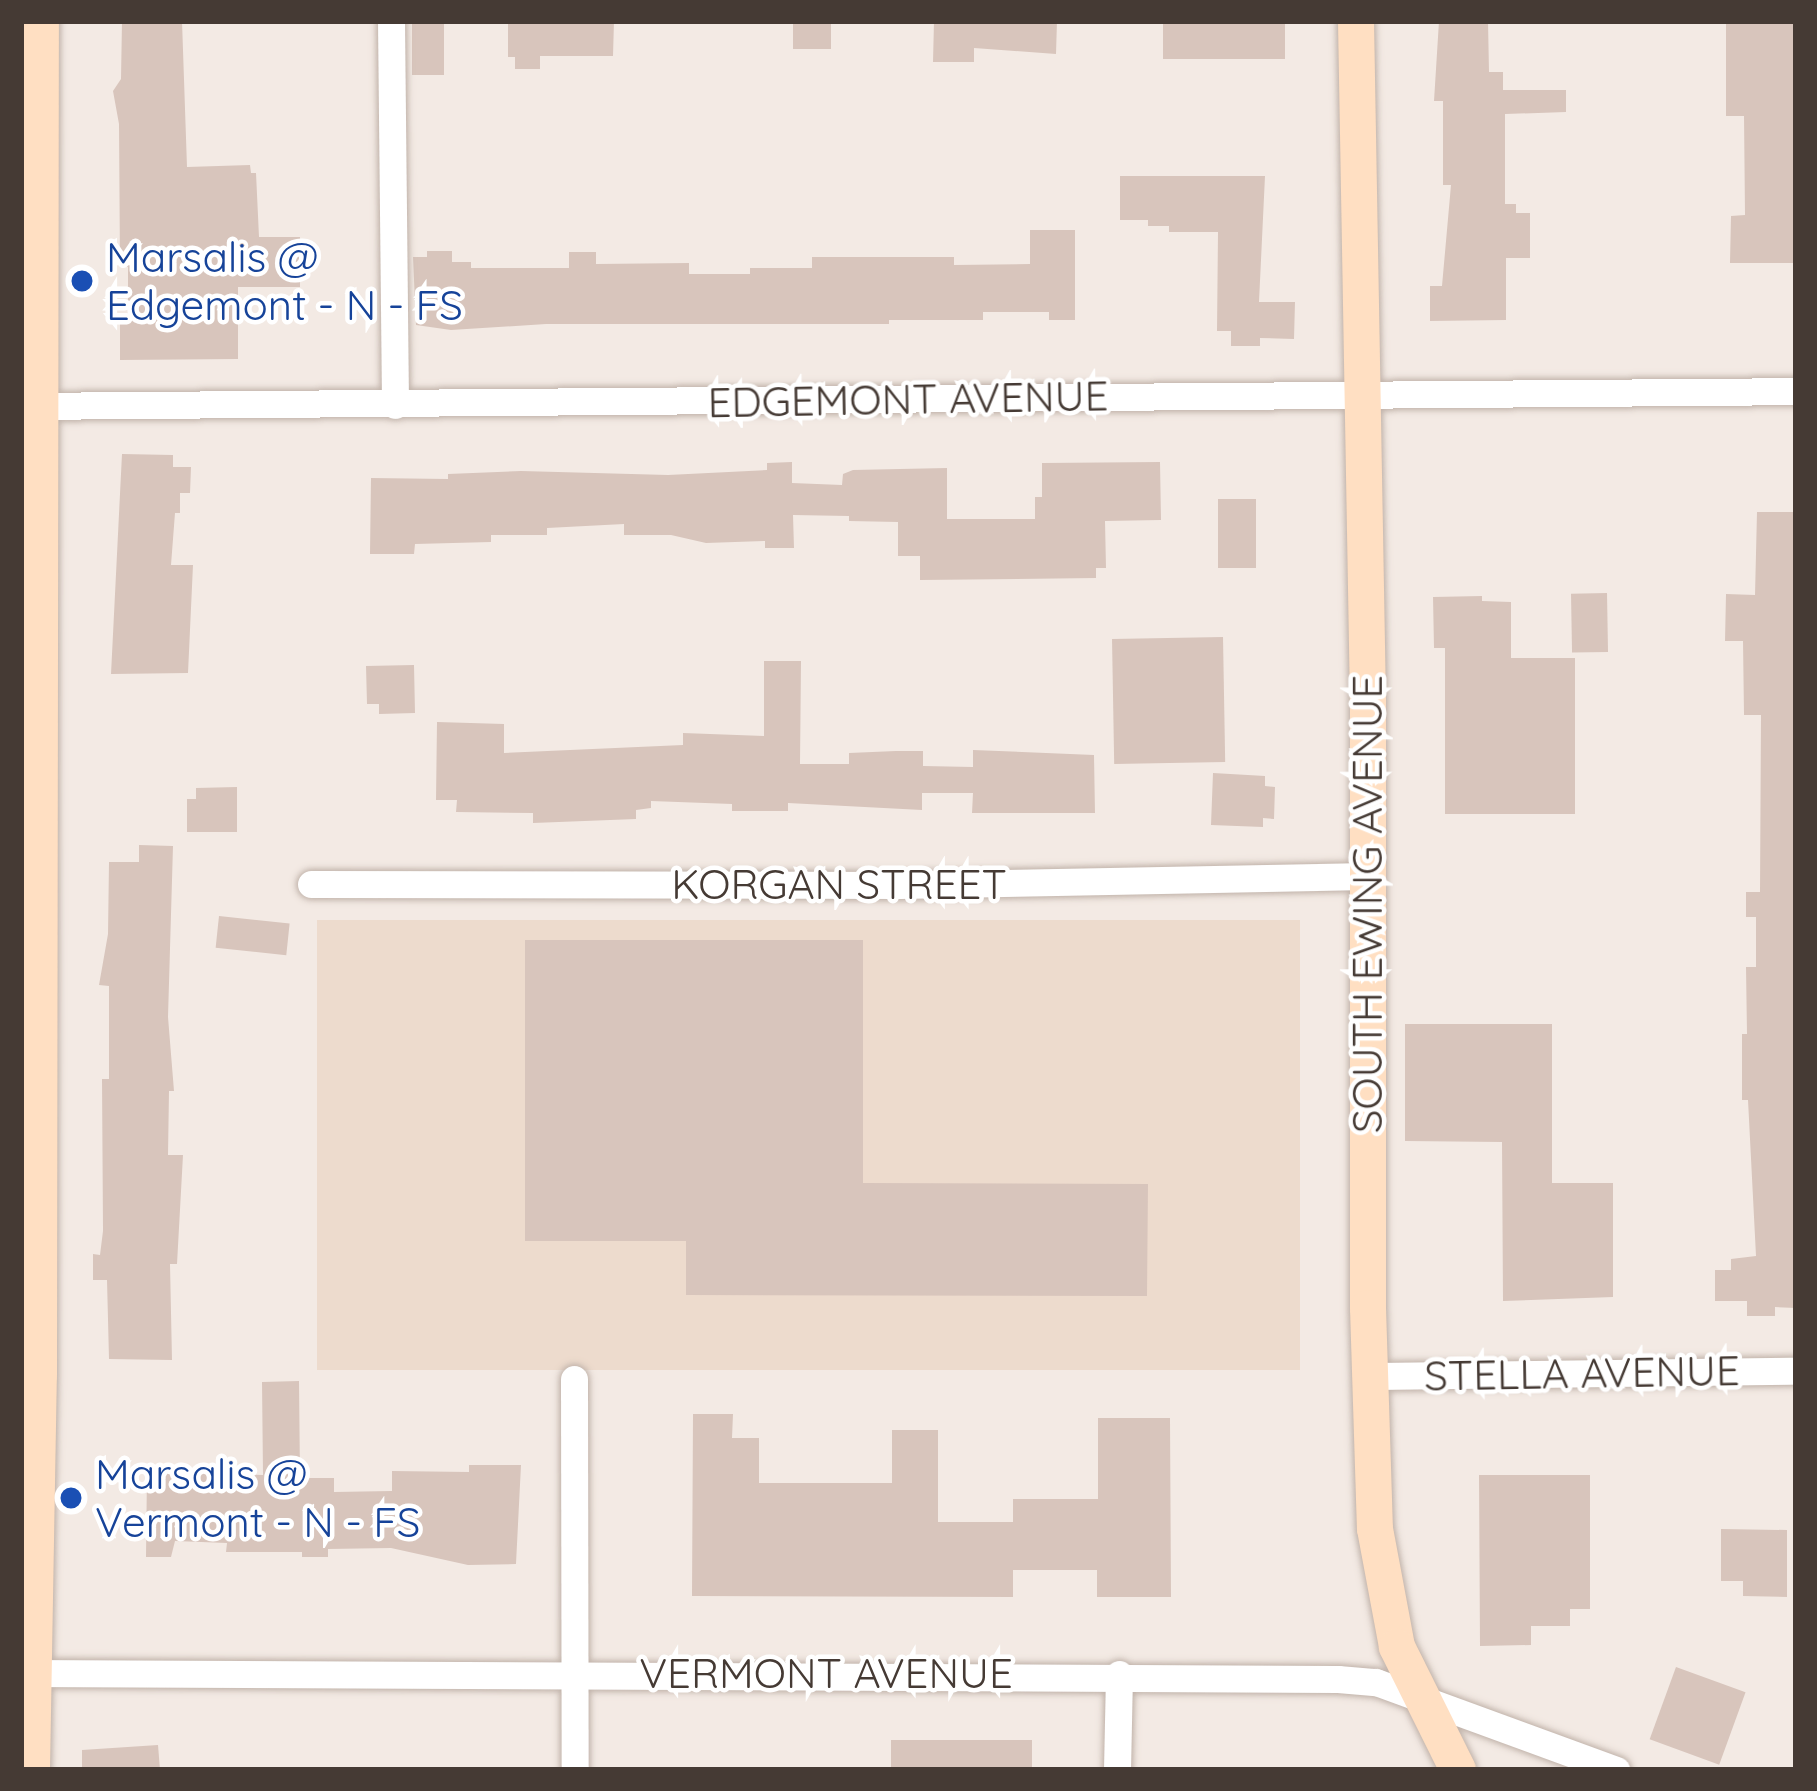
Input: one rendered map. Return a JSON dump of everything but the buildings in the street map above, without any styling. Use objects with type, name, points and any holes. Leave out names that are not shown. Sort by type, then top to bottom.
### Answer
[{"type":"street","points":[[32,1770],[27,1672],[32,405],[41,21]]},
{"type":"street","points":[[391,21],[395,405]]},
{"type":"street","name":"SOUTH EWING AVENUE","points":[[1356,21],[1369,1376],[1375,1529],[1397,1647],[1458,1770]]},
{"type":"street","name":"EDGEMONT AVENUE","points":[[32,405],[1796,391]]},
{"type":"street","name":"KORGAN STREET","points":[[311,884],[899,885],[1367,876]]},
{"type":"street","name":"STELLA AVENUE","points":[[1369,1376],[1796,1371]]},
{"type":"street","points":[[574,1379],[575,1770]]},
{"type":"street","name":"VERMONT AVENUE","points":[[27,1672],[1338,1678],[1376,1682],[1616,1770]]},
{"type":"street","points":[[1117,1770],[1119,1674]]},
{"type":"shaded area","points":[[317,920],[1300,920],[1300,1370],[317,1370]]},
{"type":"place","name":"Marsalis @ Edgemont - N - FS","points":[[82,281]]},
{"type":"place","name":"Marsalis @ Vermont - N - FS","points":[[71,1498]]}]
